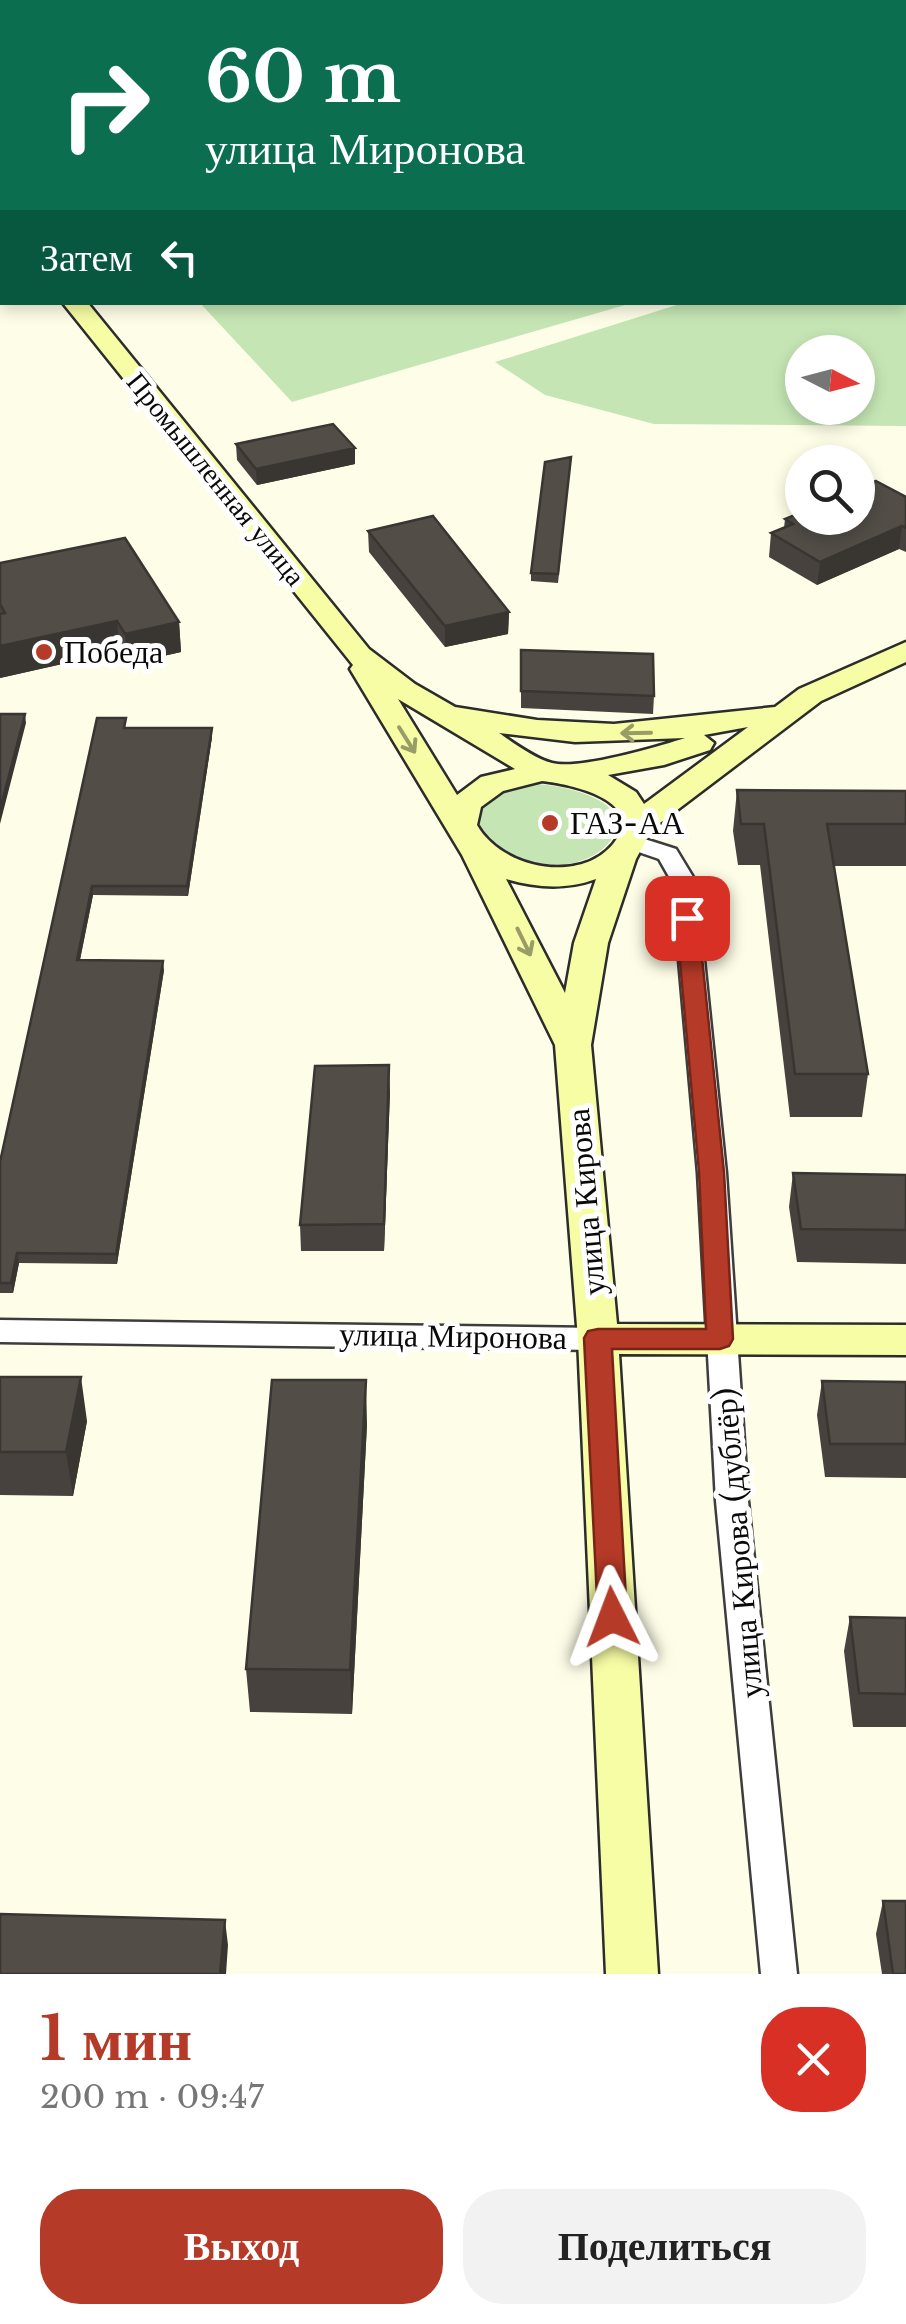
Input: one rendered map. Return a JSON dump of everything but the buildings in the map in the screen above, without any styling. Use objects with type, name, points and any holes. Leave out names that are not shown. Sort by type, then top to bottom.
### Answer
[{"type":"main road","name":"Промышленная улица","points":[[76,305],[243,516],[359,654]]},
{"type":"main road","points":[[460,825],[462,809],[483,788],[516,775],[653,758],[767,714],[906,651]]},
{"type":"main road","points":[[359,654],[428,705],[556,772],[618,792],[632,808],[630,841]]},
{"type":"main road","points":[[359,654],[370,681],[460,825],[465,841],[478,856],[573,1045]]},
{"type":"main road","points":[[478,856],[498,867],[550,877],[601,868],[810,695]]},
{"type":"main road","points":[[428,705],[504,724],[634,734],[689,730],[767,714]]},
{"type":"main road","name":"улица Кирова","points":[[630,841],[591,943],[573,1045],[598,1338],[632,1974]]},
{"type":"main road","name":"улица Миронова","points":[[598,1338],[906,1340]]},
{"type":"street","name":"улица Кирова (дублёр)","points":[[630,841],[668,854],[684,882],[712,1172],[720,1339],[779,1974]]},
{"type":"street","name":"улица Миронова","points":[[0,1331],[598,1338]]},
{"type":"green space","points":[[202,305],[625,305],[292,402]]},
{"type":"green space","points":[[677,305],[906,305],[906,426],[654,424],[545,395],[495,362]]},
{"type":"green space","points":[[533,784],[579,792],[609,807],[616,818],[616,831],[606,846],[580,861],[549,866],[517,860],[492,845],[482,832],[481,811],[496,797]]},
{"type":"place","name":"Победа","points":[[44,652]]},
{"type":"place","name":"ГАЗ-АА","points":[[550,823]]},
{"type":"route","points":[[612,1617],[598,1338],[720,1339],[712,1172],[687,918]]}]
